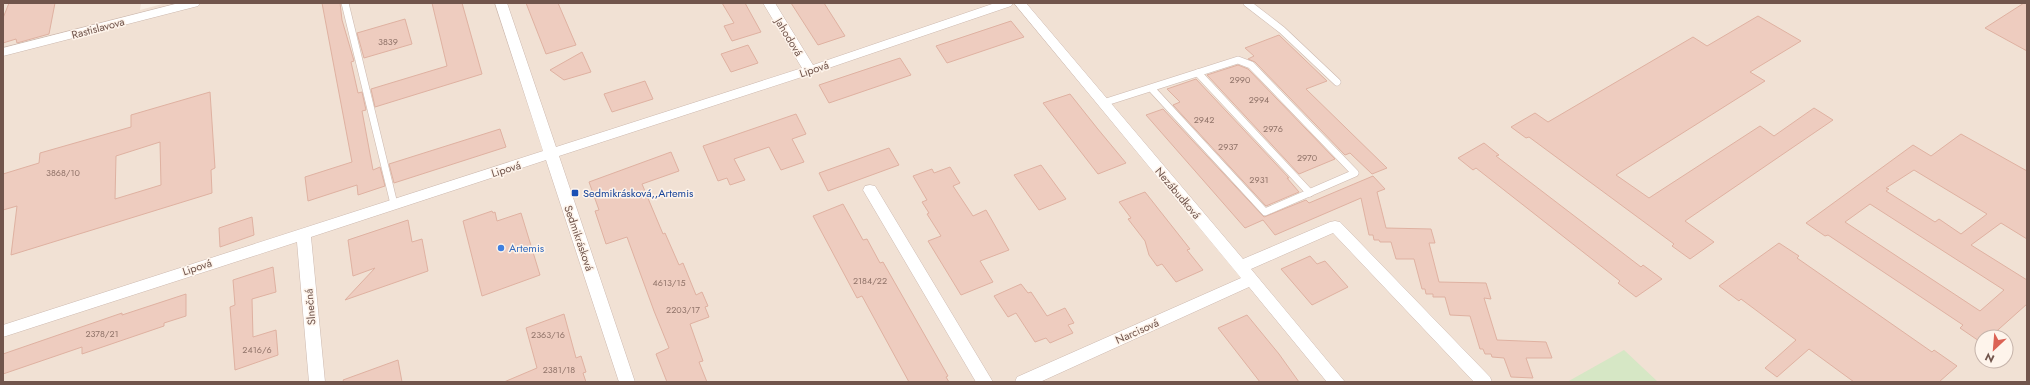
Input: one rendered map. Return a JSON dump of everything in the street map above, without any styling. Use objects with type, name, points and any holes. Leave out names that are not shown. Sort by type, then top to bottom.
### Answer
[{"type":"street","name":"Rastislavova","points":[[3,52],[194,3]]},
{"type":"street","name":"Sedmikrásková","points":[[501,3],[627,382]]},
{"type":"street","name":"Jahodová","points":[[769,3],[810,70]]},
{"type":"street","name":"Lipová","points":[[3,331],[810,70],[1007,3]]},
{"type":"street","name":"Nezábudková","points":[[1020,3],[1240,268],[1337,382]]},
{"type":"street","points":[[870,190],[985,382]]},
{"type":"street","points":[[1240,268],[1335,226],[1484,382]]},
{"type":"street","name":"Slnečná","points":[[303,233],[317,382]]},
{"type":"street","name":"Narcisová","points":[[1023,382],[1251,280]]},
{"type":"lane","points":[[345,3],[394,204]]},
{"type":"lane","points":[[1247,3],[1282,30],[1337,82]]},
{"type":"lane","points":[[1103,103],[1238,60],[1251,65],[1355,173],[1265,212],[1151,88]]},
{"type":"lane","points":[[1198,73],[1310,193]]},
{"type":"shaded area","points":[[3,3],[141,3],[140,10],[166,3],[2027,3],[2027,382],[3,382]]},
{"type":"green space","points":[[1624,350],[1658,382],[1567,382]]},
{"type":"building","points":[[9,3],[55,3],[49,34],[17,43],[16,39],[3,43],[3,18]]},
{"type":"building","points":[[322,3],[340,3],[342,20],[354,61],[351,62],[358,93],[362,92],[366,110],[362,111],[373,170],[380,167],[385,186],[358,195],[357,185],[308,201],[305,177],[352,162]]},
{"type":"building","points":[[432,3],[462,3],[482,74],[375,107],[371,89],[447,66]]},
{"type":"building","points":[[526,3],[558,3],[576,45],[546,54]]},
{"type":"building","points":[[722,3],[745,3],[761,32],[732,41],[724,26],[734,23]]},
{"type":"building","points":[[791,3],[824,3],[845,36],[818,45]]},
{"type":"building","points":[[2024,3],[2027,3],[2027,51],[1985,28]]},
{"type":"building","points":[[1758,16],[1801,41],[1750,72],[1765,81],[1616,175],[1649,198],[1760,126],[1774,136],[1814,108],[1833,120],[1685,221],[1714,242],[1690,259],[1672,246],[1674,244],[1529,137],[1526,138],[1511,127],[1535,113],[1548,122],[1693,37],[1707,46]]},
{"type":"building","points":[[405,19],[412,44],[364,58],[357,33]]},
{"type":"building","points":[[1011,21],[1024,37],[947,63],[936,46]]},
{"type":"building","points":[[1279,35],[1327,81],[1306,89],[1387,168],[1372,174],[1350,153],[1345,155],[1255,62],[1248,59],[1254,56],[1245,48]]},
{"type":"building","points":[[748,45],[758,63],[731,72],[721,54]]},
{"type":"building","points":[[582,52],[591,72],[564,80],[550,70]]},
{"type":"building","points":[[900,58],[911,75],[829,103],[819,85]]},
{"type":"building","points":[[1238,65],[1248,69],[1335,159],[1299,174],[1207,75]]},
{"type":"building","points":[[1196,79],[1289,178],[1287,178],[1299,192],[1266,206],[1173,105],[1180,102],[1167,89]]},
{"type":"building","points":[[645,81],[653,99],[612,112],[604,94]]},
{"type":"building","points":[[210,92],[215,168],[211,170],[212,193],[11,255],[17,206],[3,210],[3,174],[39,163],[40,153],[131,127],[131,115]],"holes":[[[160,142],[161,185],[115,199],[116,156]]]},
{"type":"building","points":[[1070,94],[1126,163],[1098,174],[1043,103]]},
{"type":"building","points":[[1163,109],[1264,217],[1306,200],[1309,203],[1373,176],[1385,189],[1377,192],[1386,228],[1431,229],[1435,243],[1429,243],[1439,282],[1486,283],[1491,299],[1484,298],[1497,340],[1546,342],[1552,358],[1526,358],[1533,378],[1511,377],[1504,358],[1492,357],[1491,354],[1485,354],[1483,349],[1480,349],[1470,316],[1450,315],[1445,297],[1433,297],[1433,294],[1426,294],[1425,289],[1422,289],[1414,259],[1396,259],[1391,242],[1380,242],[1379,240],[1374,240],[1373,235],[1369,235],[1361,198],[1275,235],[1263,220],[1245,228],[1146,115]]},
{"type":"building","points":[[796,114],[806,134],[792,139],[804,162],[781,170],[769,147],[734,159],[745,180],[730,185],[727,178],[718,181],[703,146]]},
{"type":"building","points":[[500,129],[506,147],[394,183],[389,164]]},
{"type":"building","points":[[1961,134],[2027,171],[2027,239],[2001,223],[1971,245],[2027,280],[2027,304],[1999,329],[1974,329],[1974,338],[1960,328],[1963,325],[1828,235],[1825,236],[1806,223],[1913,145],[1931,156]],"holes":[[[1914,170],[1987,214],[1961,234],[1939,219],[1935,222],[1886,191],[1889,189],[1886,188]],[[1870,204],[2004,290],[1980,311],[1845,222]]]},
{"type":"building","points":[[1484,143],[1499,155],[1496,156],[1641,267],[1643,265],[1662,279],[1636,297],[1618,283],[1620,281],[1476,168],[1473,170],[1458,158]]},
{"type":"building","points":[[889,148],[899,165],[828,191],[819,173]]},
{"type":"building","points":[[671,152],[679,171],[642,184],[663,234],[665,233],[679,265],[683,263],[696,295],[702,292],[708,306],[705,307],[709,317],[690,324],[703,361],[699,362],[707,382],[667,382],[656,354],[669,348],[627,237],[606,244],[595,211],[599,210],[589,182]]},
{"type":"building","points":[[1041,165],[1066,199],[1039,210],[1014,175]]},
{"type":"building","points":[[950,167],[960,183],[953,186],[973,216],[986,210],[1009,250],[980,261],[993,282],[961,295],[928,241],[941,236],[927,214],[929,213],[922,202],[927,200],[913,176],[932,169],[934,173]]},
{"type":"building","points":[[1145,192],[1190,249],[1187,250],[1203,270],[1176,282],[1162,264],[1157,266],[1149,255],[1145,241],[1128,219],[1131,218],[1119,202]]},
{"type":"building","points":[[843,204],[863,240],[867,239],[880,263],[883,262],[948,376],[946,377],[949,382],[909,382],[862,296],[857,298],[813,216]]},
{"type":"building","name":"Artemis","points":[[492,211],[493,213],[495,212],[497,221],[521,213],[540,275],[482,296],[463,221]]},
{"type":"building","points":[[252,217],[254,235],[220,247],[219,228]]},
{"type":"building","points":[[408,220],[412,242],[422,239],[428,271],[345,300],[375,268],[353,276],[348,240]]},
{"type":"building","points":[[1779,243],[1799,256],[1797,258],[1932,352],[1934,350],[1957,366],[1939,382],[1854,382],[1809,349],[1777,377],[1765,368],[1796,340],[1741,299],[1739,301],[1719,286]]},
{"type":"building","points":[[1310,256],[1317,264],[1325,261],[1348,287],[1312,305],[1281,269]]},
{"type":"building","points":[[273,267],[276,292],[252,299],[253,337],[276,330],[278,355],[235,370],[230,307],[235,305],[233,280]]},
{"type":"building","points":[[1021,284],[1028,293],[1031,292],[1047,316],[1065,308],[1074,323],[1068,325],[1073,333],[1050,343],[1046,338],[1035,342],[1016,313],[1008,317],[994,296]]},
{"type":"building","points":[[186,294],[186,316],[164,323],[164,326],[82,354],[82,347],[3,374],[3,354],[122,313],[122,315]]},
{"type":"building","points":[[564,314],[576,358],[581,356],[586,372],[583,373],[586,382],[504,382],[537,368],[526,328]]},
{"type":"building","points":[[1247,315],[1279,354],[1299,382],[1260,382],[1218,328]]},
{"type":"building","points":[[398,360],[402,382],[344,382],[343,380]]},
{"type":"place","name":"Sedmikrásková,,Artemis","points":[[575,193]]},
{"type":"place","name":"Artemis","points":[[501,248]]}]
